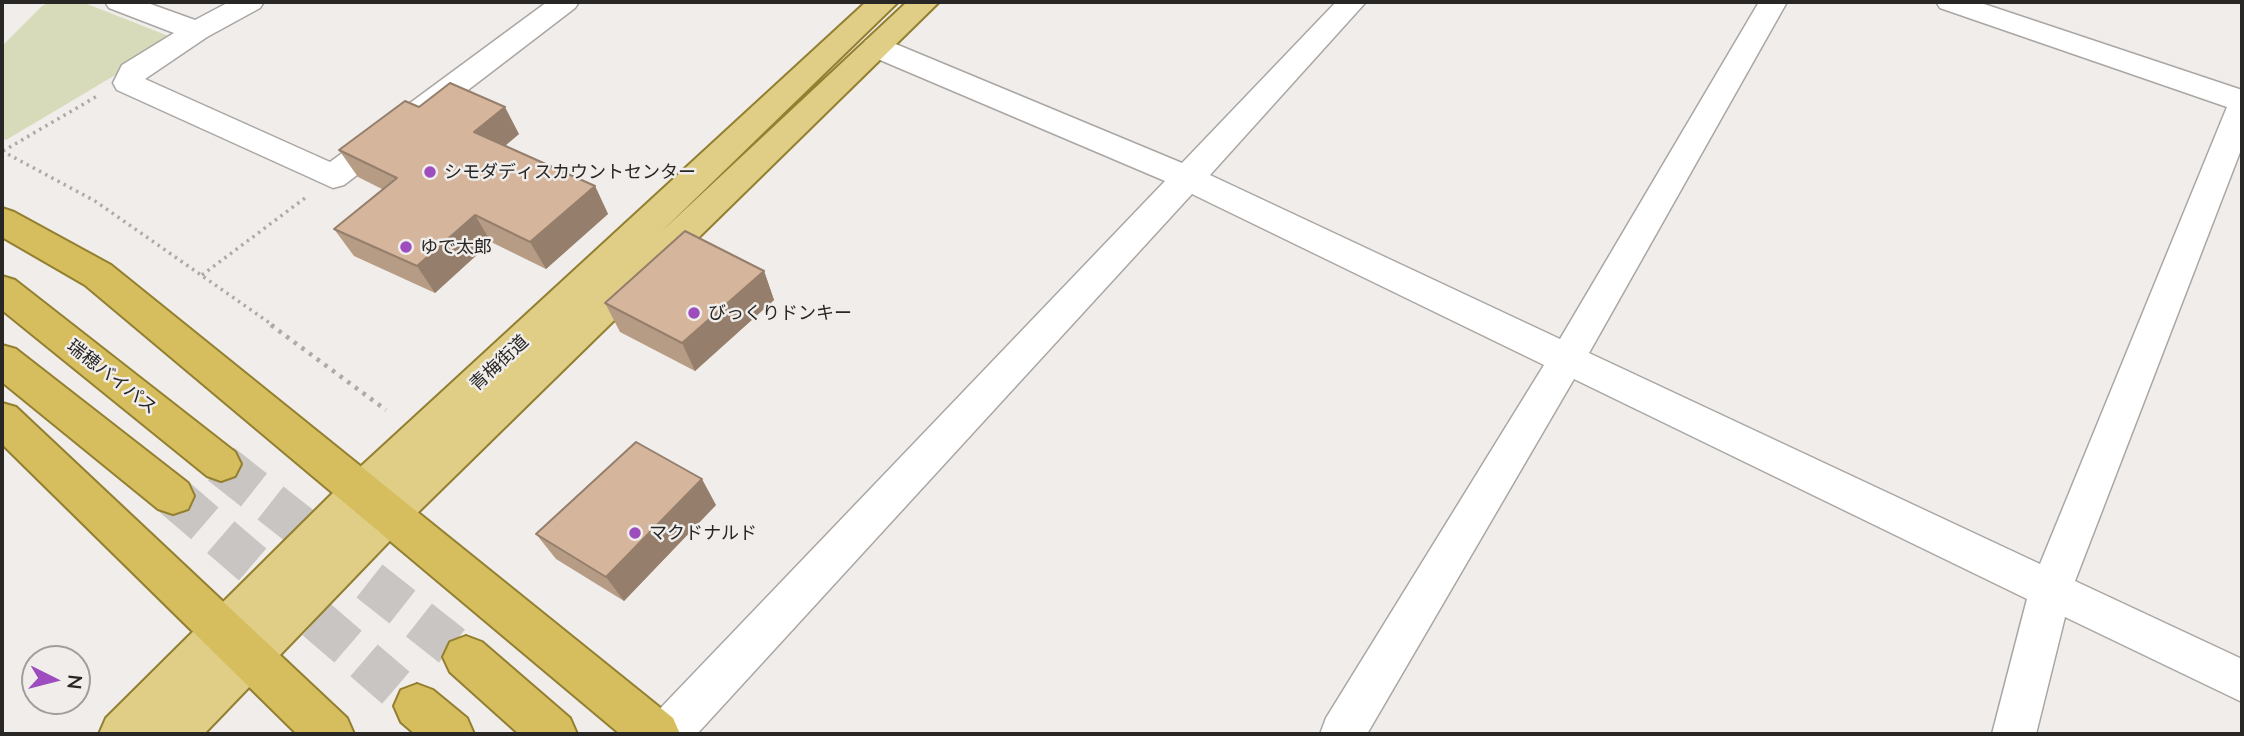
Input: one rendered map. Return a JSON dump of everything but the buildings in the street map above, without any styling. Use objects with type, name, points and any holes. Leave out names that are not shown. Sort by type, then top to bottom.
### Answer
[{"type":"highway","points":[[2,221],[97,275],[656,734]]},
{"type":"highway","name":"瑞穂バイパス","points":[[2,290],[221,464]]},
{"type":"highway","points":[[2,360],[173,496]]},
{"type":"highway","points":[[2,419],[330,734]]},
{"type":"highway","points":[[466,657],[553,734]]},
{"type":"main road","name":"青梅街道","points":[[123,734],[237,643],[375,503],[883,2]]},
{"type":"main road","name":"青梅街道","points":[[375,503],[924,2]]},
{"type":"main road","name":"青梅街道","points":[[173,734],[237,643]]},
{"type":"street","points":[[119,2],[197,31]]},
{"type":"street","points":[[250,2],[197,31],[133,72],[128,83],[333,177],[565,2]]},
{"type":"street","points":[[667,734],[1352,2]]},
{"type":"street","points":[[1342,734],[1567,359],[1773,2]]},
{"type":"street","points":[[1950,2],[2242,100]]},
{"type":"street","points":[[876,47],[1188,178],[2242,681]]},
{"type":"street","points":[[2014,734],[2051,589],[2242,108]]},
{"type":"path","points":[[2,151],[131,76]]},
{"type":"path","points":[[2,151],[94,201],[202,275],[386,410]]},
{"type":"path","points":[[202,275],[333,177]]},
{"type":"green space","points":[[50,2],[82,2],[176,39],[6,140],[2,138],[2,46],[42,6]]},
{"type":"tunnel","points":[[221,464],[466,657]]},
{"type":"tunnel","points":[[173,496],[417,706]]},
{"type":"place","name":"シモダディスカウントセンター","points":[[430,172]]},
{"type":"place","name":"ゆで太郎","points":[[406,247]]},
{"type":"place","name":"びっくりドンキー","points":[[694,313]]},
{"type":"place","name":"マクドナルド","points":[[635,533]]}]
